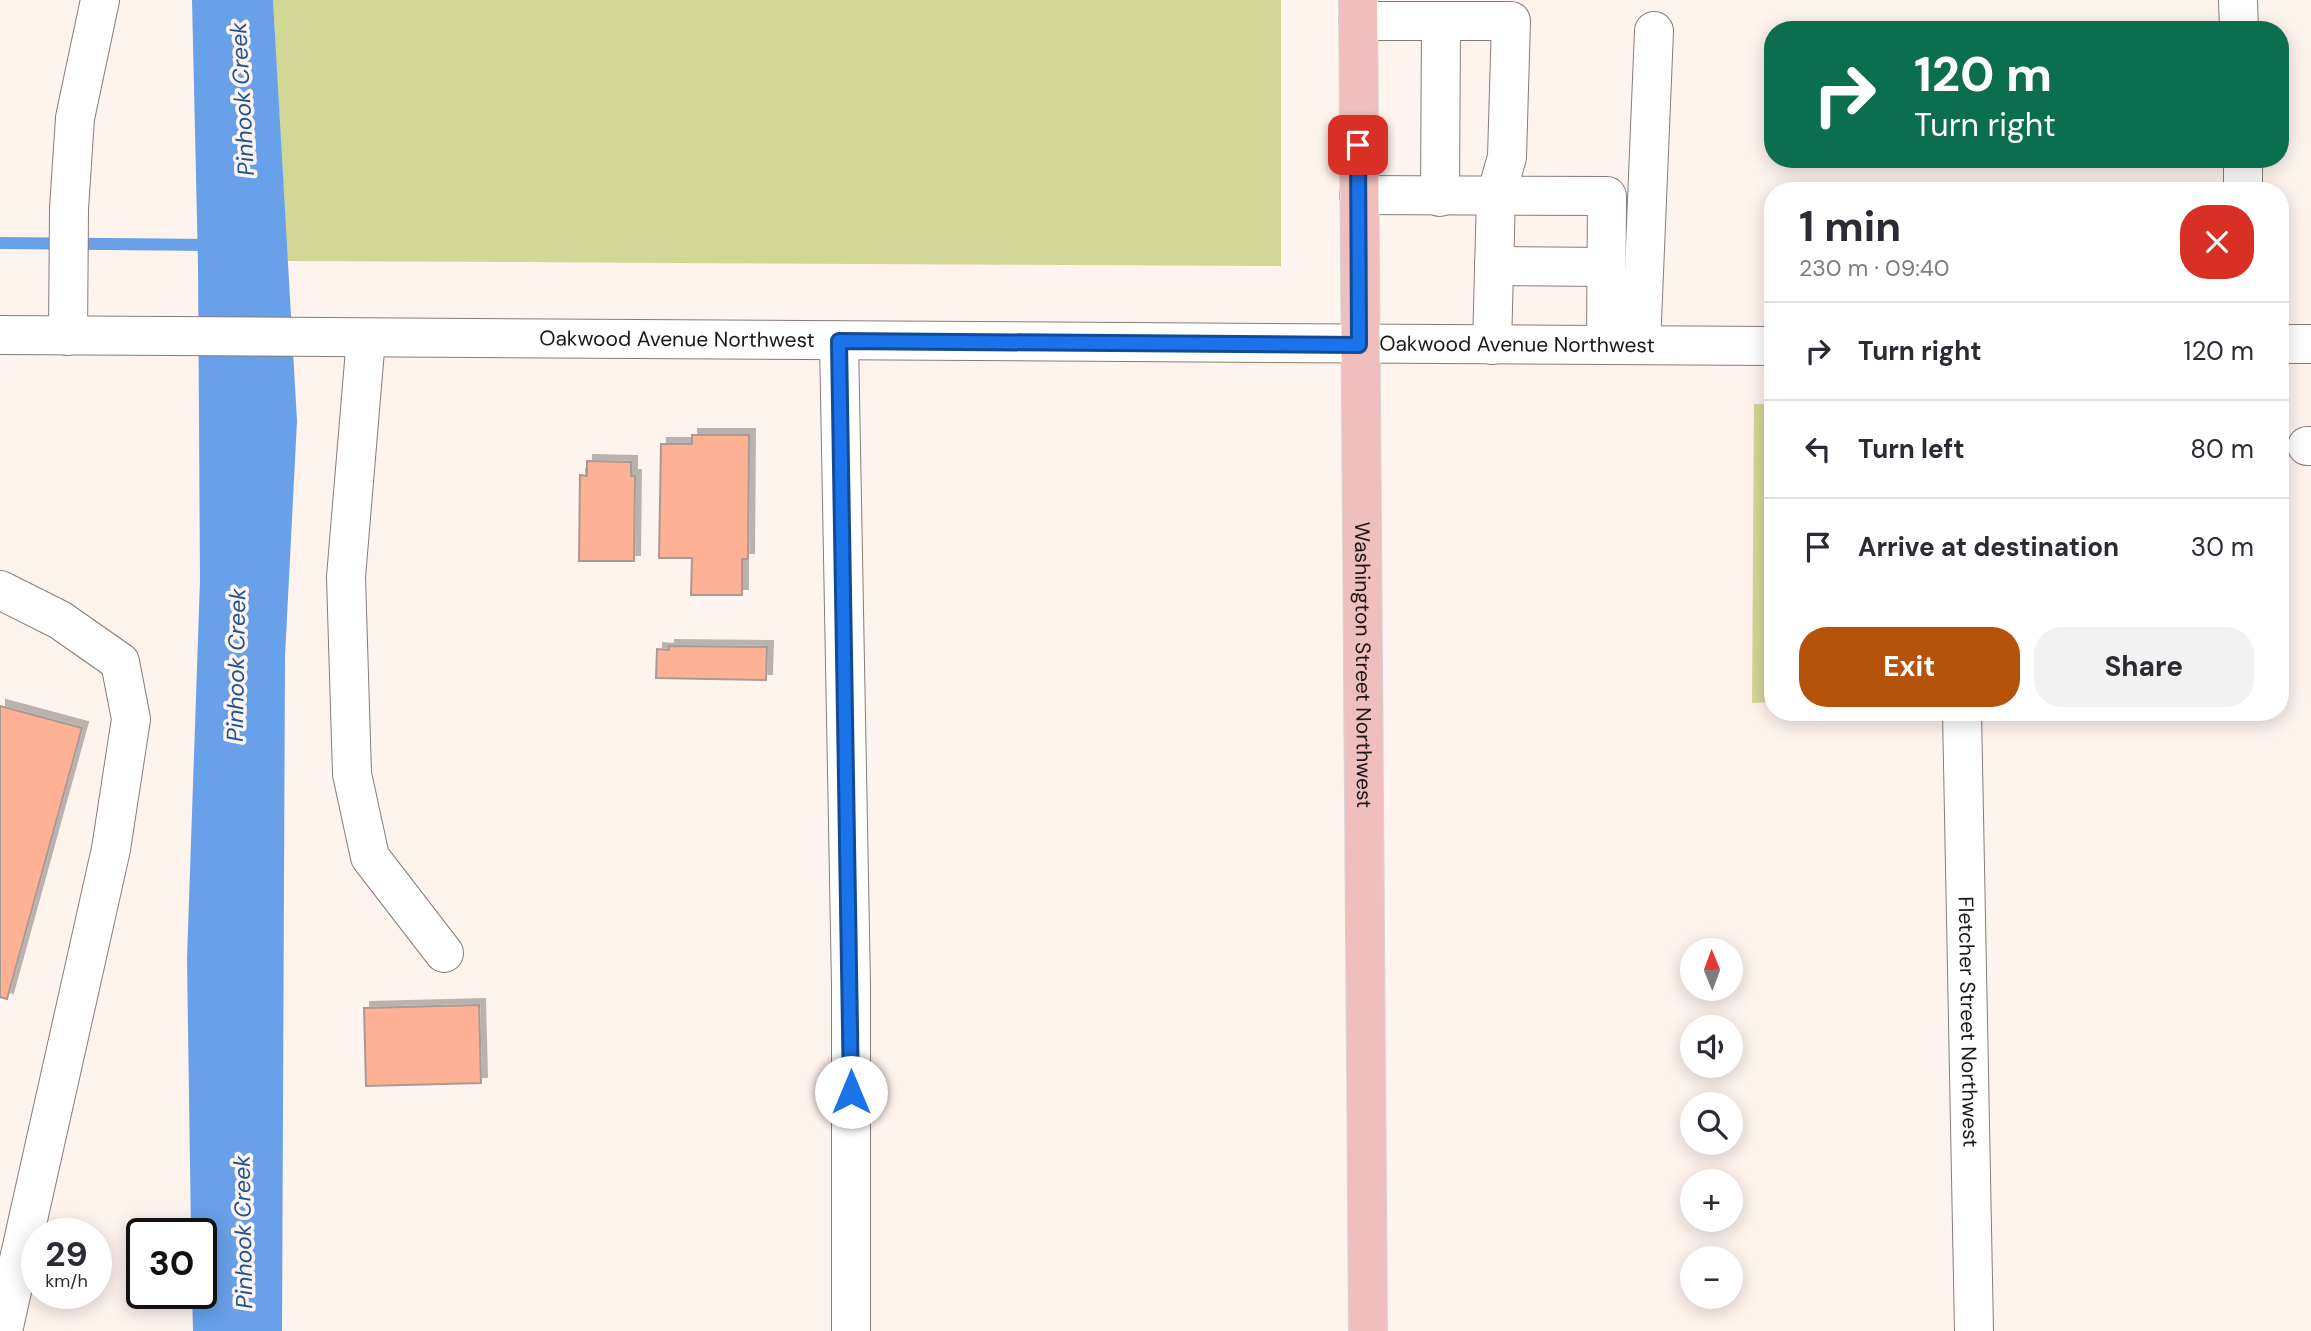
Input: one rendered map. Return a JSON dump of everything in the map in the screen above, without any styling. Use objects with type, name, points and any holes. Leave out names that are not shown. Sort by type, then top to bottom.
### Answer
[{"type":"main road","name":"Washington Street Northwest","points":[[1358,11],[1367,1331]]},
{"type":"street","points":[[68,336],[69,209],[75,118],[100,0]]},
{"type":"street","points":[[2238,0],[2239,21]]},
{"type":"street","points":[[1358,11],[1441,21],[1511,21],[1507,157],[1496,196],[1492,345]]},
{"type":"street","points":[[1440,197],[1441,21]]},
{"type":"street","points":[[1624,345],[1654,31]]},
{"type":"street","points":[[1359,195],[1606,196],[1606,267],[1624,345]]},
{"type":"street","points":[[1494,266],[1606,267]]},
{"type":"street","name":"Oakwood Avenue Northwest","points":[[0,335],[1764,346]]},
{"type":"street","points":[[366,338],[346,577],[352,774],[370,857],[444,953]]},
{"type":"street","points":[[839,341],[851,986],[851,1331]]},
{"type":"street","points":[[2289,344],[2311,344]]},
{"type":"street","points":[[0,590],[60,620],[120,662],[131,719],[111,849],[2,1331]]},
{"type":"street","name":"Fletcher Street Northwest","points":[[1962,721],[1974,1331]]},
{"type":"green space","points":[[273,0],[1281,0],[1281,266],[287,261]]},
{"type":"green space","points":[[1754,404],[1764,404],[1764,702],[1752,703]]},
{"type":"water","name":"Pinhook Creek","points":[[192,0],[273,0],[297,421],[285,656],[282,1331],[193,1331],[192,1309],[217,1309],[217,1218],[191,1218],[187,959],[200,580],[198,264]]},
{"type":"building","points":[[692,435],[749,435],[748,559],[742,559],[742,595],[691,595],[692,558],[659,558],[661,444],[692,444]]},
{"type":"building","points":[[587,461],[631,462],[631,476],[635,476],[634,561],[579,561],[580,475],[587,476]]},
{"type":"building","points":[[669,646],[767,647],[766,680],[656,678],[657,649],[669,650]]},
{"type":"building","points":[[0,706],[82,728],[7,999],[0,997]]},
{"type":"building","points":[[479,1005],[481,1083],[366,1086],[364,1008]]},
{"type":"waterway","points":[[0,243],[213,245]]},
{"type":"route","points":[[851,1092],[839,341],[1359,345],[1358,145]]}]
